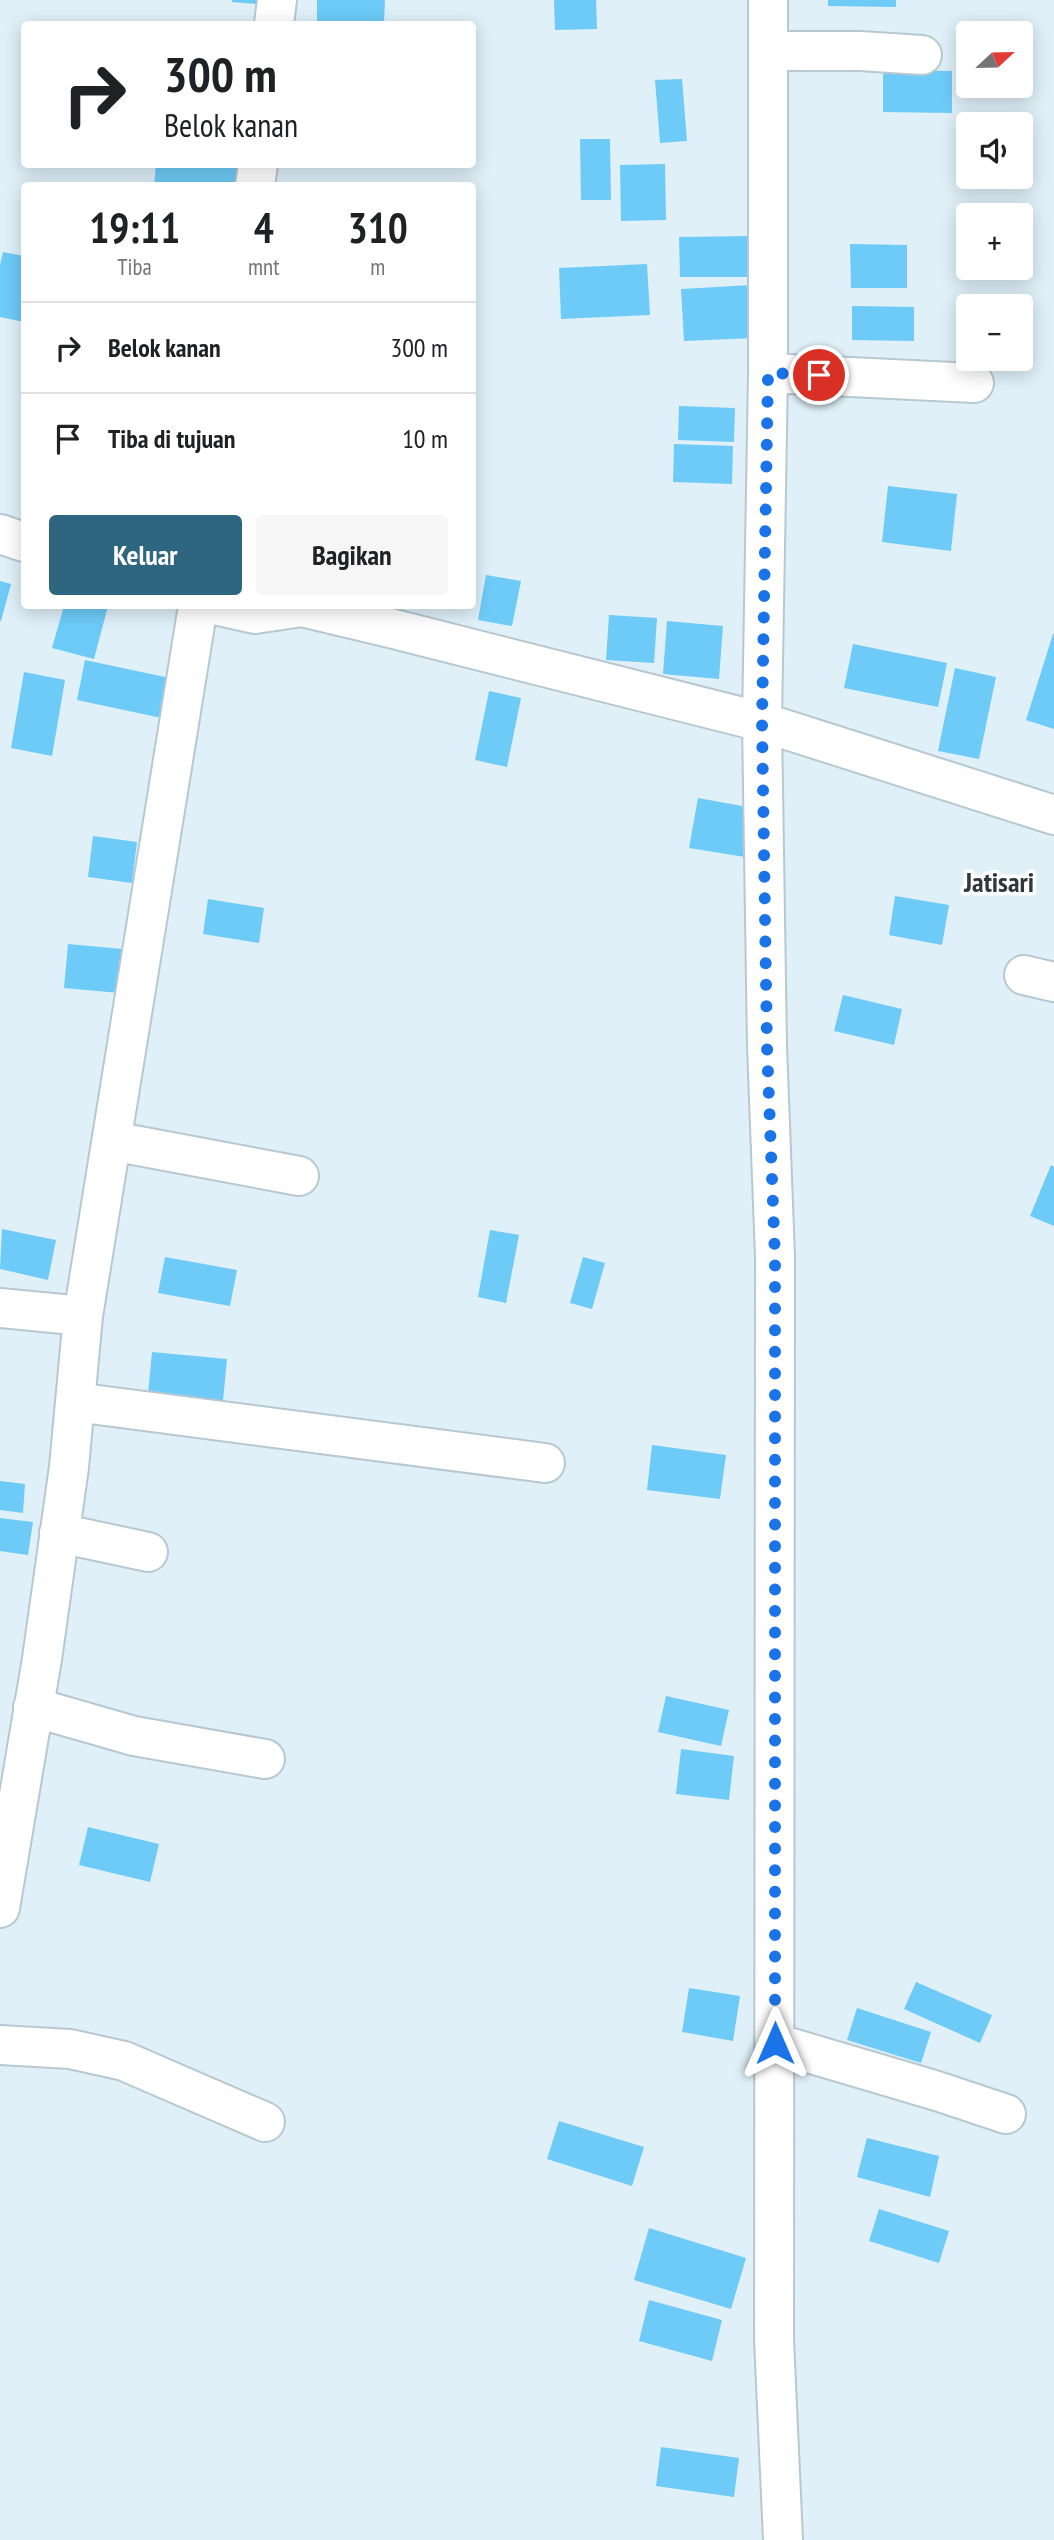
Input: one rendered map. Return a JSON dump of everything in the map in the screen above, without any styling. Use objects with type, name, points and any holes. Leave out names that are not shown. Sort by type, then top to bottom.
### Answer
[{"type":"street","points":[[274,21],[277,0]]},
{"type":"street","points":[[768,0],[768,373],[762,722],[767,1046],[775,1258],[774,2339],[783,2540]]},
{"type":"street","points":[[768,51],[860,51],[922,55]]},
{"type":"street","points":[[768,373],[974,383]]},
{"type":"street","points":[[0,534],[21,541]]},
{"type":"street","points":[[0,1908],[60,1533],[83,1316],[198,609]]},
{"type":"street","points":[[324,609],[346,612],[762,722],[1054,815]]},
{"type":"street","points":[[111,1141],[299,1176]]},
{"type":"street","points":[[0,1308],[83,1316]]},
{"type":"street","points":[[75,1402],[545,1463]]},
{"type":"street","points":[[60,1533],[148,1552]]},
{"type":"street","points":[[33,1707],[134,1736],[265,1759]]},
{"type":"street","points":[[775,2043],[937,2091],[1006,2115]]},
{"type":"street","points":[[0,2045],[70,2049],[124,2061],[265,2122]]},
{"type":"building","points":[[257,0],[257,4],[232,2]]},
{"type":"building","points":[[317,0],[385,0],[384,21],[317,21]]},
{"type":"building","points":[[554,0],[596,0],[597,29],[555,30]]},
{"type":"building","points":[[828,0],[896,0],[896,7],[828,6]]},
{"type":"building","points":[[883,70],[952,71],[952,113],[883,112]]},
{"type":"building","points":[[682,79],[687,141],[660,143],[655,80]]},
{"type":"building","points":[[580,139],[610,139],[611,200],[581,200]]},
{"type":"building","points":[[665,164],[666,220],[621,221],[620,165]]},
{"type":"building","points":[[156,168],[251,168],[249,182],[154,182]]},
{"type":"building","points":[[751,236],[751,277],[680,277],[679,237]]},
{"type":"building","points":[[850,244],[907,245],[907,288],[851,288]]},
{"type":"building","points":[[3,252],[21,255],[21,321],[0,317],[0,265]]},
{"type":"building","points":[[647,264],[650,315],[561,319],[559,268]]},
{"type":"building","points":[[752,285],[754,338],[684,341],[681,289]]},
{"type":"building","points":[[852,306],[914,307],[914,341],[852,340]]},
{"type":"building","points":[[679,406],[735,408],[734,442],[678,440]]},
{"type":"building","points":[[674,444],[733,446],[732,484],[673,482]]},
{"type":"building","points":[[888,486],[957,494],[951,551],[882,542]]},
{"type":"building","points":[[486,575],[521,581],[512,626],[478,620]]},
{"type":"building","points":[[0,581],[11,584],[1,621],[0,621]]},
{"type":"building","points":[[63,609],[107,609],[94,659],[52,648]]},
{"type":"building","points":[[609,615],[657,618],[654,663],[606,660]]},
{"type":"building","points":[[667,621],[723,626],[719,679],[663,674]]},
{"type":"building","points":[[1054,634],[1054,729],[1026,720]]},
{"type":"building","points":[[853,644],[947,663],[938,707],[844,688]]},
{"type":"building","points":[[85,660],[179,680],[171,720],[77,700]]},
{"type":"building","points":[[955,668],[996,677],[979,759],[938,751]]},
{"type":"building","points":[[24,672],[65,680],[52,756],[11,748]]},
{"type":"building","points":[[489,691],[521,698],[507,767],[475,760]]},
{"type":"building","points":[[698,798],[753,808],[745,857],[689,848]]},
{"type":"building","points":[[93,836],[137,842],[132,883],[88,877]]},
{"type":"building","points":[[895,896],[949,905],[942,945],[889,935]]},
{"type":"building","points":[[208,899],[264,908],[259,943],[203,934]]},
{"type":"building","points":[[68,944],[123,949],[119,993],[64,988]]},
{"type":"building","points":[[843,995],[902,1009],[894,1045],[834,1031]]},
{"type":"building","points":[[1051,1165],[1054,1167],[1054,1226],[1030,1216]]},
{"type":"building","points":[[2,1229],[56,1240],[48,1280],[0,1269]]},
{"type":"building","points":[[490,1230],[519,1235],[506,1303],[478,1297]]},
{"type":"building","points":[[165,1257],[237,1270],[230,1306],[158,1293]]},
{"type":"building","points":[[583,1257],[605,1263],[592,1309],[570,1303]]},
{"type":"building","points":[[152,1352],[227,1359],[223,1401],[148,1394]]},
{"type":"building","points":[[652,1445],[726,1455],[720,1499],[647,1490]]},
{"type":"building","points":[[0,1481],[25,1484],[23,1513],[0,1510]]},
{"type":"building","points":[[0,1518],[33,1522],[28,1555],[0,1551]]},
{"type":"building","points":[[666,1696],[729,1710],[721,1746],[658,1732]]},
{"type":"building","points":[[681,1749],[734,1756],[729,1800],[676,1794]]},
{"type":"building","points":[[88,1827],[159,1844],[150,1882],[79,1865]]},
{"type":"building","points":[[916,1982],[992,2015],[980,2043],[904,2009]]},
{"type":"building","points":[[689,1988],[740,1996],[733,2041],[682,2032]]},
{"type":"building","points":[[857,2008],[931,2032],[921,2063],[847,2040]]},
{"type":"building","points":[[559,2121],[644,2147],[632,2186],[547,2159]]},
{"type":"building","points":[[867,2138],[939,2156],[930,2197],[857,2177]]},
{"type":"building","points":[[879,2209],[949,2231],[939,2263],[869,2241]]},
{"type":"building","points":[[649,2228],[746,2258],[731,2309],[634,2280]]},
{"type":"building","points":[[649,2300],[722,2320],[712,2361],[639,2341]]},
{"type":"building","points":[[661,2447],[739,2458],[734,2497],[656,2486]]},
{"type":"district","name":"Jatisari","points":[[999,882]]},
{"type":"route","points":[[775,2043],[775,1258],[767,1046],[762,722],[768,373],[819,375]]}]
